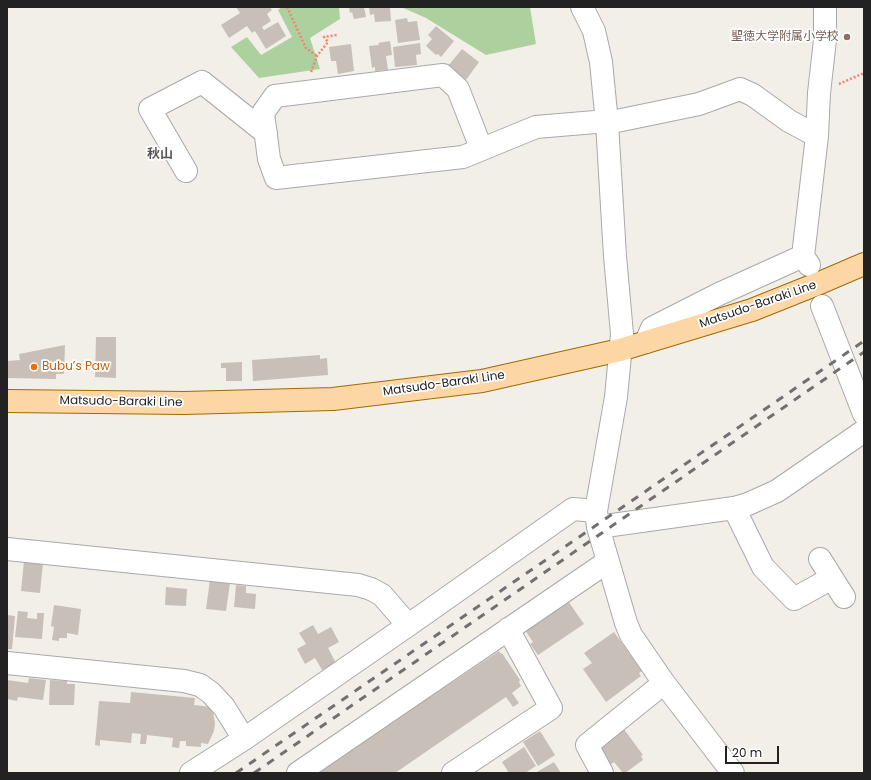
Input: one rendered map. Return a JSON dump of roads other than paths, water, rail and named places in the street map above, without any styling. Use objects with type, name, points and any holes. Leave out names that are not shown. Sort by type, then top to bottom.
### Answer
[{"type":"main road","name":"Matsudo-Baraki Line","points":[[7,401],[184,403],[333,399],[482,380],[620,350],[752,310],[864,264]]},
{"type":"street","points":[[582,7],[594,31],[601,62],[607,122],[615,256],[622,334],[616,397],[597,519],[607,562],[626,623],[631,634],[664,683],[733,773]]},
{"type":"street","points":[[646,342],[652,328],[719,294],[806,260],[817,136],[819,93],[825,40],[825,7]]},
{"type":"street","points":[[481,148],[458,89],[443,75],[275,96],[264,113],[269,159],[276,178],[463,157],[481,148],[536,127],[607,122],[698,104],[740,90],[753,95],[789,121],[817,136]]},
{"type":"street","points":[[186,171],[150,109],[202,82],[266,132]]},
{"type":"street","points":[[822,306],[864,414]]},
{"type":"street","points":[[191,773],[244,739],[573,509],[597,519],[734,508],[748,504],[777,491],[864,430]]},
{"type":"street","points":[[734,508],[763,567],[794,599],[832,578]]},
{"type":"street","points":[[7,549],[358,585],[371,588],[382,595],[408,625]]},
{"type":"street","points":[[820,559],[844,597]]},
{"type":"street","points":[[298,773],[607,562]]},
{"type":"street","points":[[453,773],[551,708],[508,629]]},
{"type":"street","points":[[7,663],[184,681],[200,685],[211,692],[224,707],[244,739]]},
{"type":"street","points":[[602,773],[587,745],[664,683]]},
{"type":"railway","points":[[236,773],[864,341]]},
{"type":"railway","points":[[254,773],[864,352]]},
{"type":"place","name":"聖徳大学附属小学校","points":[[847,37]]},
{"type":"place","name":"Bubu’s Paw","points":[[34,367]]},
{"type":"district","name":"秋山","points":[[160,155]]}]
